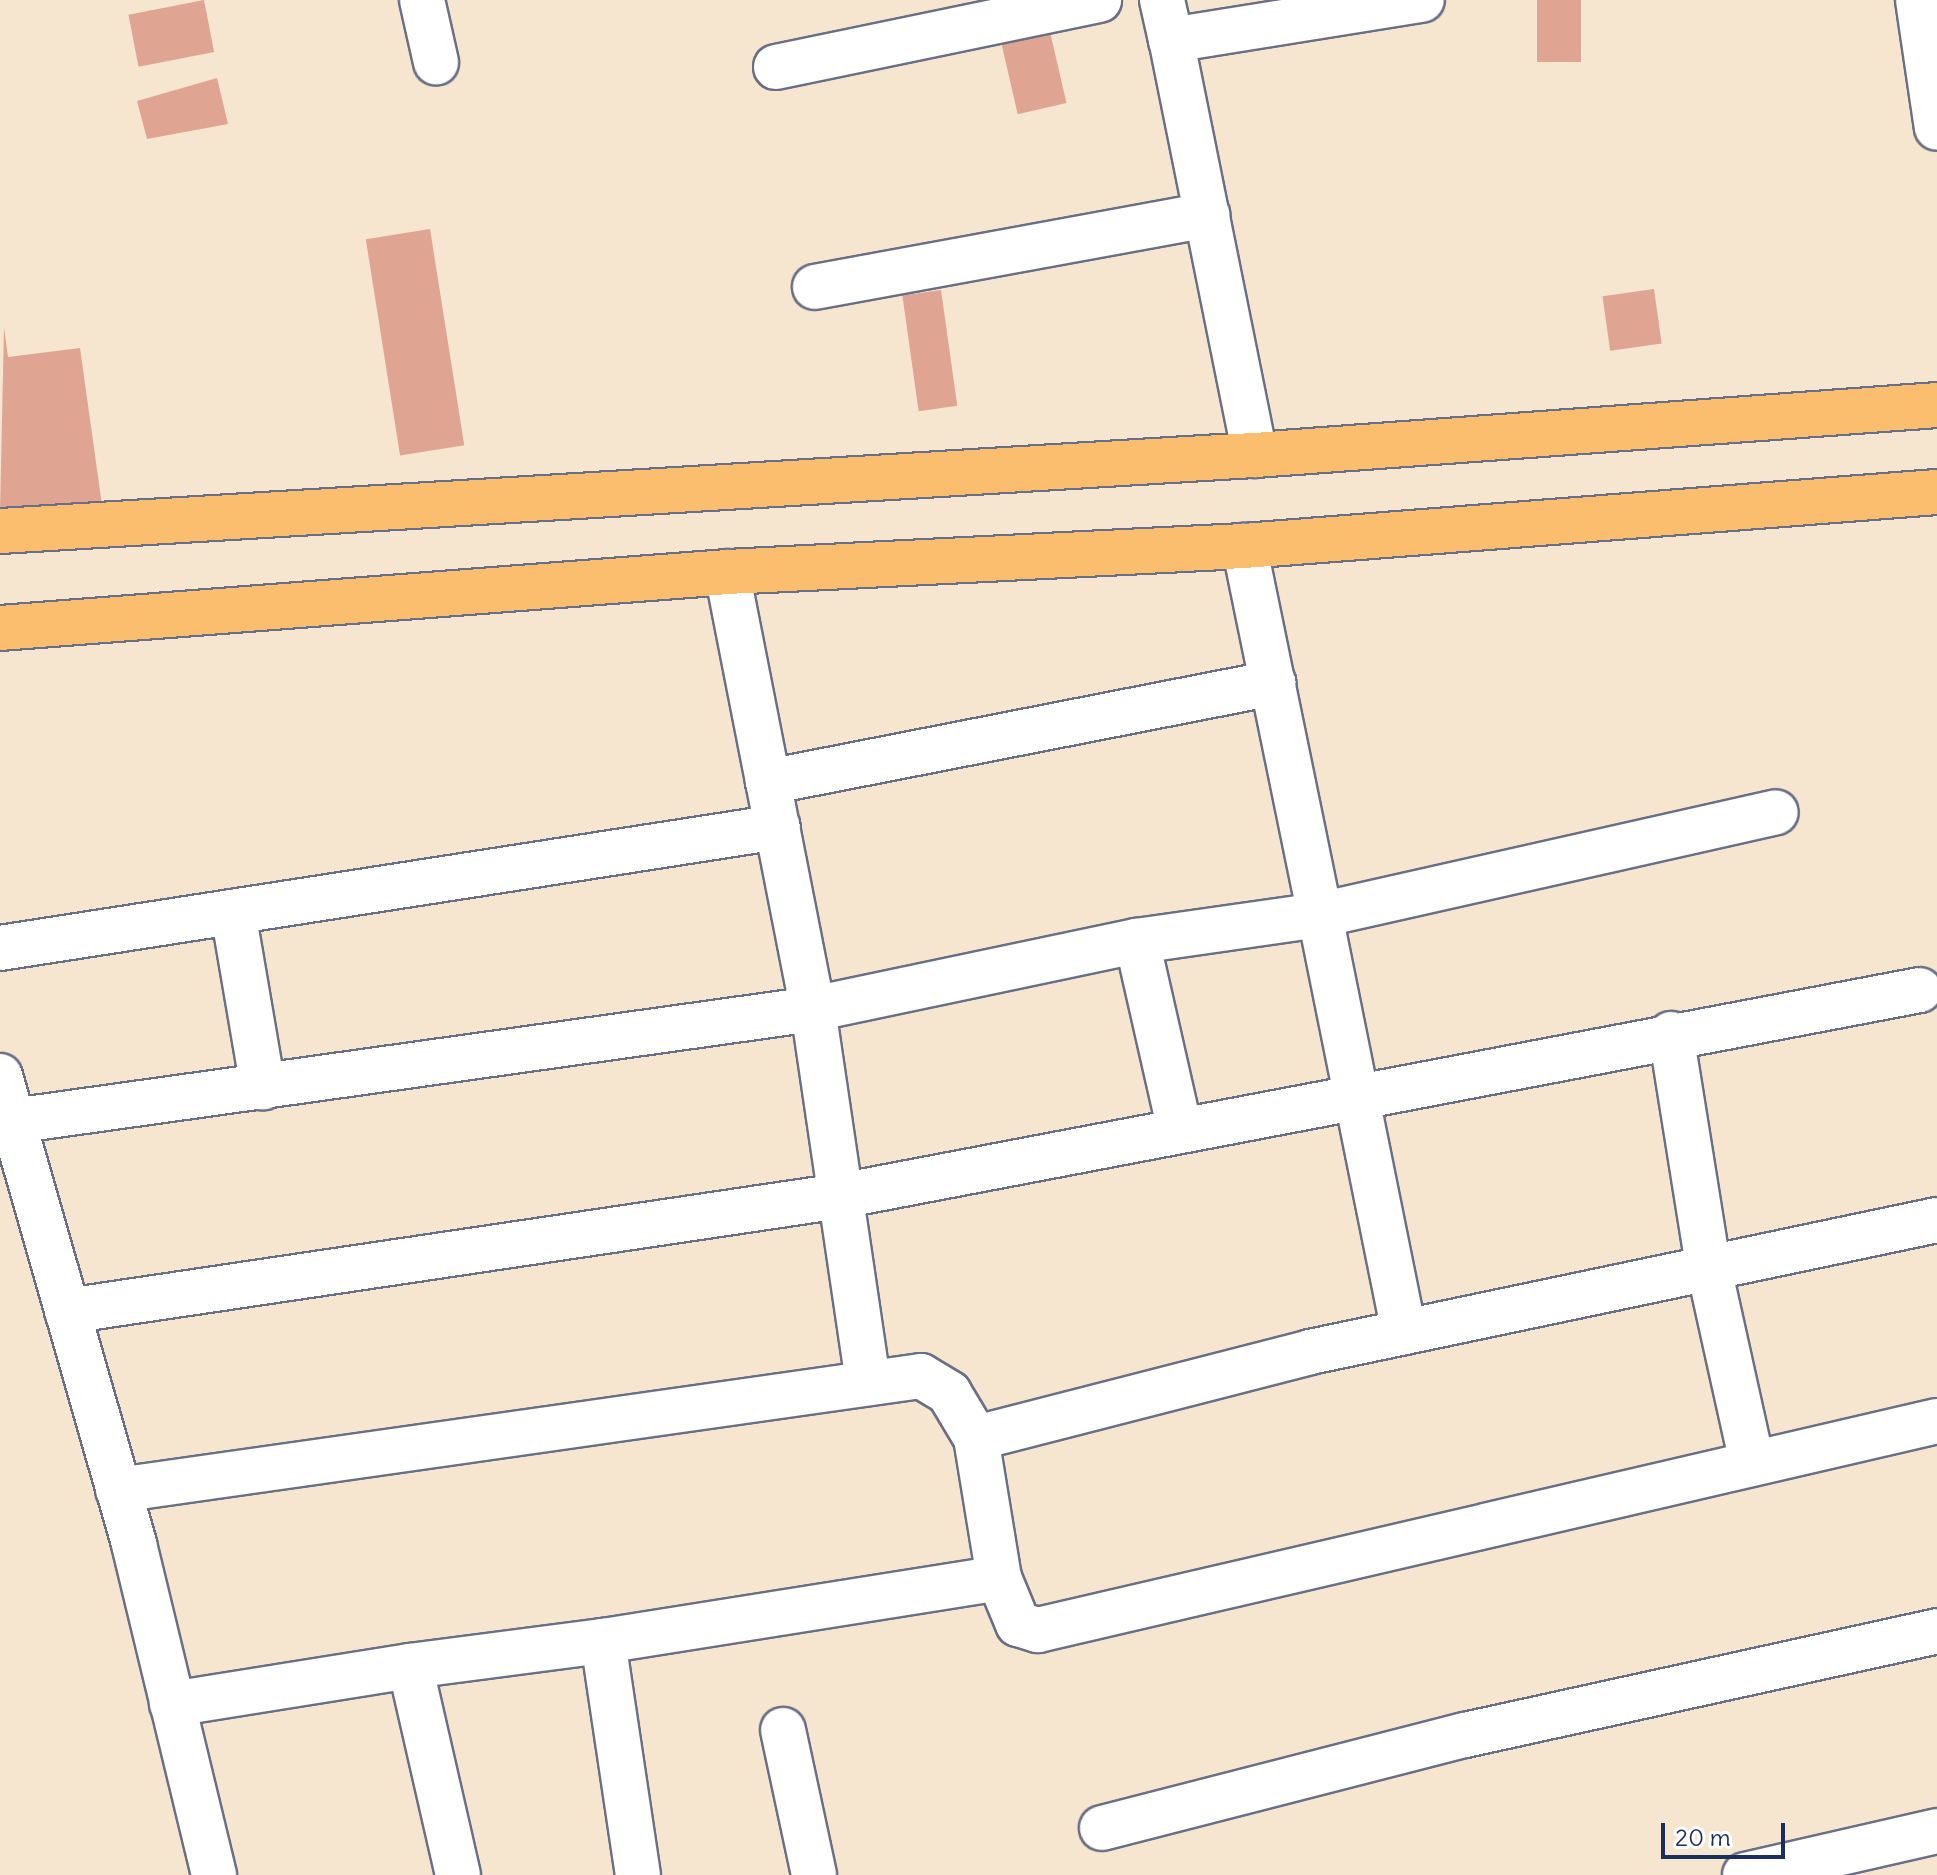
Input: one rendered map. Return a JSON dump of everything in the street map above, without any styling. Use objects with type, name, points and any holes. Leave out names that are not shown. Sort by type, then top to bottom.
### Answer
[{"type":"main road","points":[[0,531],[1255,455],[1937,405]]},
{"type":"main road","points":[[0,628],[727,572],[1244,546],[1937,492]]},
{"type":"street","points":[[422,0],[436,62]]},
{"type":"street","points":[[776,67],[1099,0]]},
{"type":"street","points":[[1255,455],[1167,20],[1422,0]]},
{"type":"street","points":[[1918,0],[1937,128]]},
{"type":"street","points":[[815,287],[1207,215]]},
{"type":"street","points":[[1244,546],[1404,1332]]},
{"type":"street","points":[[727,572],[813,1009],[868,1383]]},
{"type":"street","points":[[768,782],[1273,683]]},
{"type":"street","points":[[13,1121],[813,1009],[1137,941],[1320,915],[1776,812]]},
{"type":"street","points":[[0,948],[778,827]]},
{"type":"street","points":[[233,912],[263,1087]]},
{"type":"street","points":[[1137,941],[1180,1130]]},
{"type":"street","points":[[67,1311],[840,1196],[1671,1034],[1920,990]]},
{"type":"street","points":[[1671,1034],[1708,1264],[1752,1463]]},
{"type":"street","points":[[0,1076],[118,1490],[214,1875]]},
{"type":"street","points":[[976,1438],[1404,1332],[1708,1264],[1937,1220]]},
{"type":"street","points":[[118,1490],[921,1376],[949,1393],[976,1438],[999,1578],[1018,1624],[1038,1630],[1937,1421]]},
{"type":"street","points":[[172,1704],[410,1666],[603,1641],[999,1578]]},
{"type":"street","points":[[1102,1828],[1465,1735],[1937,1631]]},
{"type":"street","points":[[603,1641],[638,1875]]},
{"type":"street","points":[[410,1666],[458,1875]]},
{"type":"street","points":[[783,1730],[814,1875]]},
{"type":"street","points":[[1745,1875],[1937,1831]]},
{"type":"building","points":[[204,0],[214,52],[139,67],[128,15]]},
{"type":"building","points":[[1537,0],[1581,0],[1581,62],[1537,62]]},
{"type":"building","points":[[1048,23],[1066,103],[1018,114],[999,34]]},
{"type":"building","points":[[217,78],[228,124],[147,139],[137,101]]},
{"type":"building","points":[[430,229],[464,445],[400,455],[366,239]]},
{"type":"building","points":[[1654,289],[1662,343],[1610,351],[1603,296]]},
{"type":"building","points":[[941,290],[957,406],[919,411],[902,295]]},
{"type":"building","points":[[4,327],[8,357],[80,348],[102,505],[0,512]]}]
